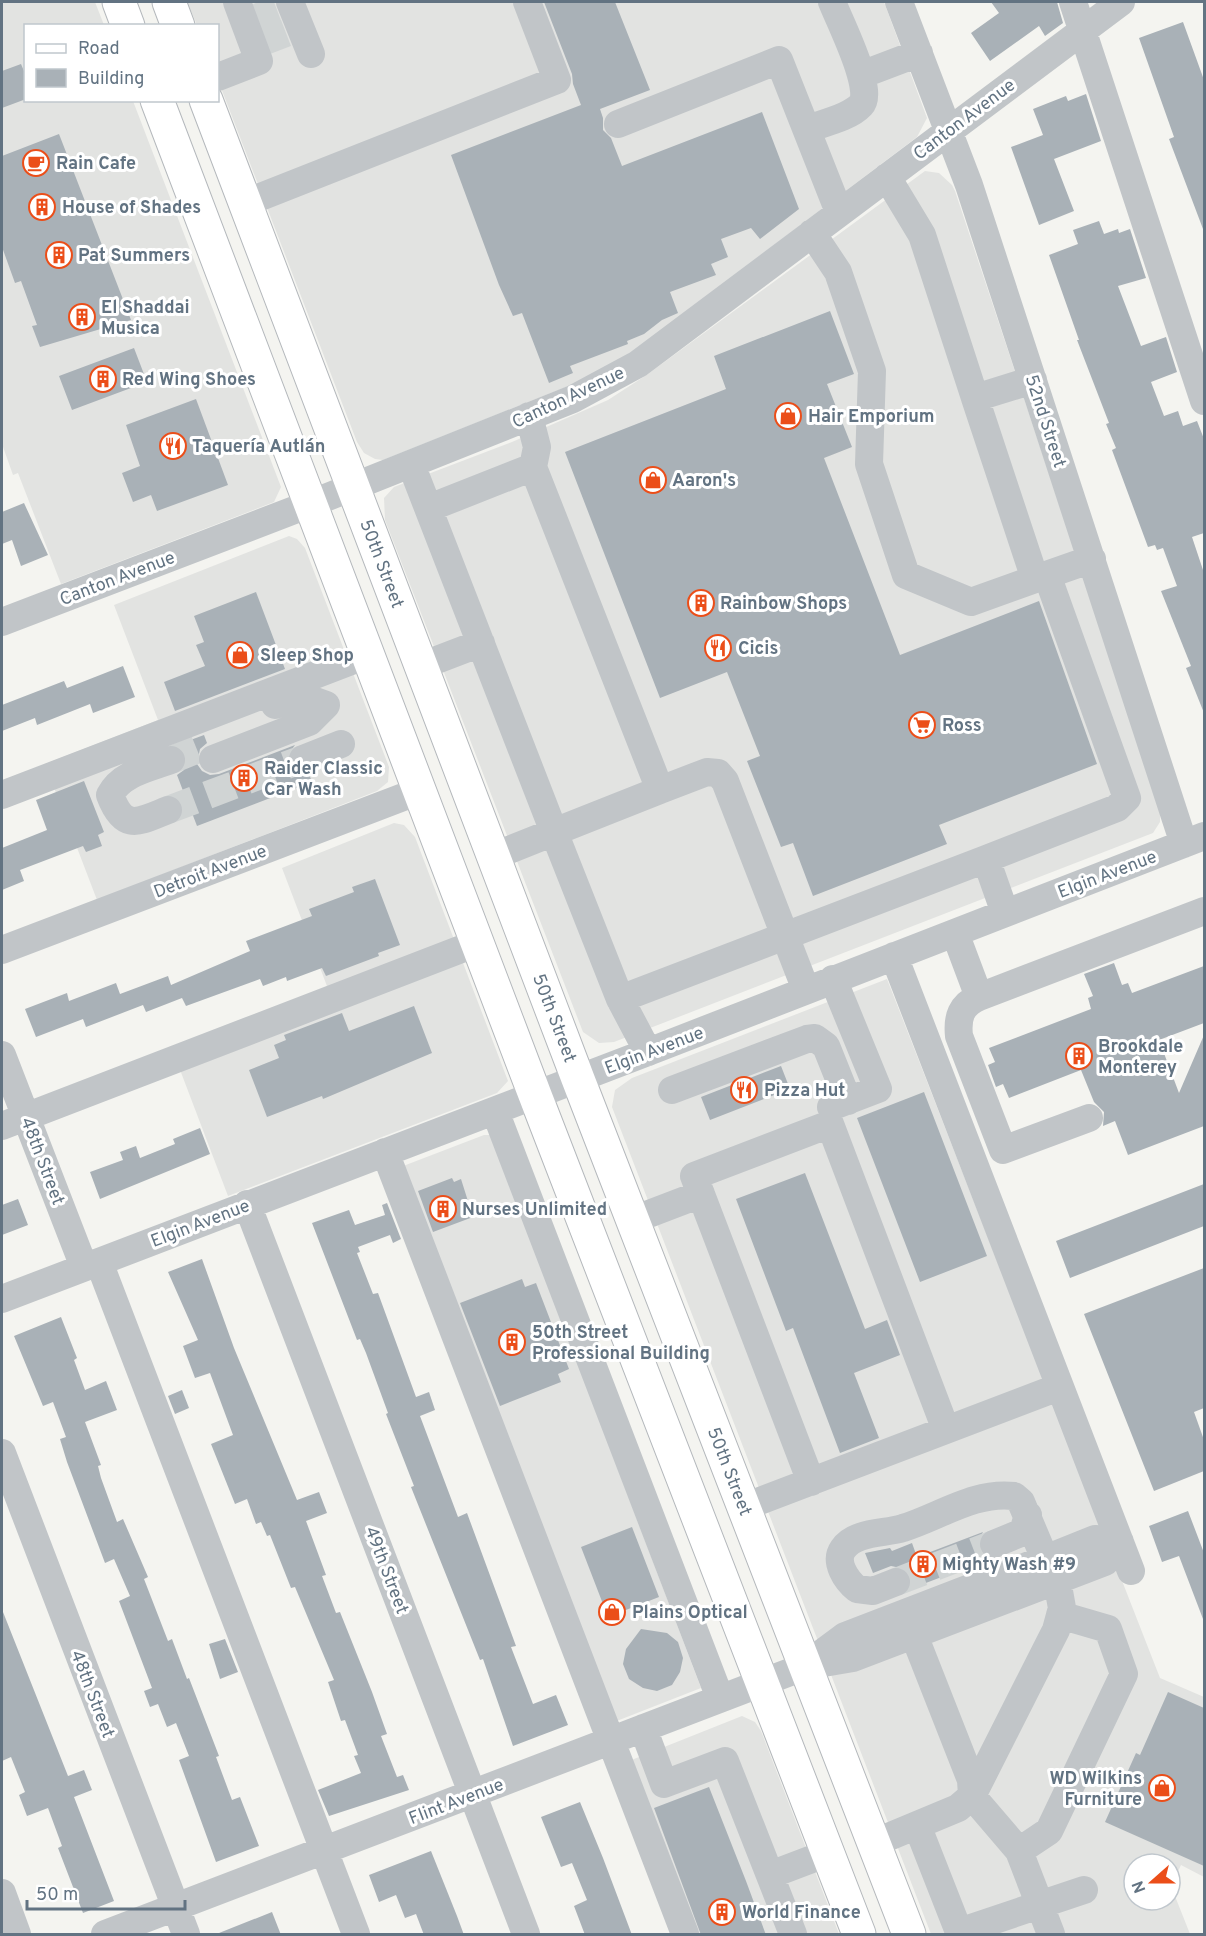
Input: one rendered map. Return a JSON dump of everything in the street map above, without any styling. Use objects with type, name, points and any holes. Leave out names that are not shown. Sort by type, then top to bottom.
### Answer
[{"type":"main road","points":[[119,2],[127,24]]},
{"type":"main road","points":[[169,2],[177,24]]},
{"type":"main road","points":[[158,102],[477,943],[859,1935]]},
{"type":"main road","name":"50th Street","points":[[207,102],[578,1079],[909,1935]]},
{"type":"street","points":[[245,203],[557,80],[527,2]]},
{"type":"street","points":[[807,129],[854,111],[863,104],[866,96],[861,75],[832,2]]},
{"type":"street","name":"52nd Street","points":[[899,2],[949,130],[1092,559],[1194,840]]},
{"type":"street","points":[[1073,2],[1084,29],[1204,401]]},
{"type":"street","name":"Canton Avenue","points":[[2,622],[310,504],[583,394],[638,363],[1121,2]]},
{"type":"street","points":[[219,77],[259,61],[274,24]]},
{"type":"street","points":[[861,75],[919,53]]},
{"type":"street","points":[[618,124],[779,60],[840,212]]},
{"type":"street","points":[[620,999],[1117,808],[1127,798],[1041,577],[975,398],[922,235],[887,177]]},
{"type":"street","points":[[812,233],[838,272],[872,370],[869,464],[906,575],[971,602],[1092,559]]},
{"type":"street","points":[[975,398],[1033,380]]},
{"type":"street","points":[[530,416],[537,447],[534,467],[660,790]]},
{"type":"street","points":[[411,464],[620,999],[648,1052]]},
{"type":"street","points":[[429,508],[534,467]]},
{"type":"street","points":[[421,666],[481,643]]},
{"type":"street","points":[[2,795],[367,655]]},
{"type":"street","points":[[208,746],[306,708],[326,705]]},
{"type":"street","points":[[303,759],[341,744]]},
{"type":"street","points":[[168,810],[140,821],[128,821],[120,816],[112,801],[115,784],[172,760]]},
{"type":"street","points":[[494,856],[707,772],[718,773],[725,781],[806,990]]},
{"type":"street","name":"Detroit Avenue","points":[[2,950],[419,791]]},
{"type":"street","name":"Elgin Avenue","points":[[2,1299],[1194,840]]},
{"type":"street","points":[[986,859],[1005,913]]},
{"type":"street","points":[[1089,1118],[1003,1150],[959,1036],[957,1023],[960,1012],[968,1002],[979,997],[1204,911]]},
{"type":"street","points":[[955,933],[979,997]]},
{"type":"street","points":[[14,1122],[477,943]]},
{"type":"street","points":[[894,956],[1131,1571]]},
{"type":"street","points":[[833,980],[878,1089],[827,1110],[830,1124],[946,1430]]},
{"type":"street","points":[[672,1090],[815,1038],[826,1046],[848,1101]]},
{"type":"street","name":"48th Street","points":[[2,1055],[14,1122],[91,1264],[356,1935]]},
{"type":"street","points":[[495,1110],[720,1698]]},
{"type":"street","points":[[811,1482],[694,1176],[830,1124]]},
{"type":"street","points":[[385,1152],[685,1935]]},
{"type":"street","points":[[633,1220],[701,1194]]},
{"type":"street","name":"49th Street","points":[[247,1204],[526,1935]]},
{"type":"street","points":[[744,1507],[1059,1387]]},
{"type":"street","name":"48th Street","points":[[2,1453],[186,1935]]},
{"type":"street","points":[[874,1843],[958,1808],[972,1796],[1056,1630],[1062,1599],[1028,1515],[1021,1502],[1014,1496],[1004,1495],[977,1500],[900,1529],[881,1532],[847,1544],[842,1551],[842,1567],[848,1582],[864,1591],[896,1582]]},
{"type":"street","points":[[994,1544],[1023,1532],[1028,1515]]},
{"type":"street","points":[[806,1666],[845,1636],[1051,1569],[1105,1562],[1120,1542]]},
{"type":"street","points":[[806,1666],[853,1658],[914,1635],[1051,1569]]},
{"type":"street","points":[[1019,1851],[1049,1831],[1124,1674],[1108,1629],[1060,1615]]},
{"type":"street","points":[[914,1635],[971,1780],[972,1796],[1019,1851],[1051,1935]]},
{"type":"street","name":"Flint Avenue","points":[[105,1935],[806,1666]]},
{"type":"street","points":[[643,1728],[664,1784],[725,1761],[793,1935]]},
{"type":"street","points":[[917,1825],[959,1932],[1084,1890]]},
{"type":"street","points":[[770,1875],[828,1853]]},
{"type":"street","points":[[2,1893],[18,1935]]},
{"type":"shaded area","points":[[2,2],[95,2],[104,24],[24,24],[24,102],[133,102],[281,487],[274,502],[61,584],[18,473],[13,475],[2,444]]},
{"type":"shaded area","points":[[187,2],[884,2],[927,118],[917,137],[635,350],[586,379],[383,460],[375,459],[364,453],[357,442],[219,83],[219,24],[197,24]]},
{"type":"shaded area","points":[[925,171],[939,173],[955,191],[1160,808],[1160,822],[1153,833],[614,1042],[599,1043],[583,1032],[385,520],[384,498],[394,487],[512,442],[608,400],[648,374]]},
{"type":"shaded area","points":[[289,536],[297,539],[305,548],[389,767],[388,782],[377,791],[97,900],[45,764],[158,720],[114,605]]},
{"type":"shaded area","points":[[394,823],[404,825],[415,837],[508,1081],[497,1093],[228,1196],[174,1054],[330,994],[282,868]]},
{"type":"shaded area","points":[[887,979],[1160,1678],[1204,1697],[1204,1877],[1182,1866],[1182,1852],[1122,1852],[1122,1912],[1181,1912],[1190,1934],[931,1934],[612,1107],[615,1090],[632,1078]]},
{"type":"shaded area","points":[[484,1135],[491,1135],[701,1688],[609,1724],[398,1168]]},
{"type":"shaded area","points":[[742,1716],[755,1722],[761,1731],[839,1934],[691,1934],[624,1763]]},
{"type":"building","points":[[544,2],[615,2],[650,90],[600,109],[603,130],[611,138],[622,166],[762,112],[799,209],[760,239],[751,228],[721,239],[728,257],[711,264],[716,275],[670,292],[678,313],[662,320],[644,334],[627,341],[628,344],[570,366],[573,373],[549,383],[522,313],[513,316],[499,285],[451,155],[581,105],[573,84],[572,74]]},
{"type":"building","points":[[991,2],[1057,2],[1063,23],[1045,36],[1039,26],[990,61],[971,33],[999,13]]},
{"type":"building","points":[[1183,22],[1204,80],[1203,229],[1169,139],[1174,137],[1139,38]]},
{"type":"building","points":[[21,64],[24,71],[24,100],[2,108],[2,71]]},
{"type":"building","points":[[1086,94],[1101,141],[1054,159],[1074,211],[1039,225],[1011,147],[1043,135],[1033,109],[1066,96],[1068,101]]},
{"type":"building","points":[[59,134],[131,320],[40,347],[32,326],[37,325],[21,281],[15,283],[2,247],[2,156]]},
{"type":"building","points":[[1099,221],[1104,234],[1118,229],[1119,233],[1130,229],[1146,278],[1118,286],[1141,346],[1166,337],[1177,372],[1151,382],[1164,416],[1178,411],[1183,426],[1197,421],[1204,439],[1204,533],[1192,537],[1204,573],[1204,713],[1186,668],[1191,666],[1161,591],[1177,586],[1163,548],[1157,550],[1155,545],[1148,547],[1112,450],[1116,448],[1106,424],[1109,423],[1077,340],[1079,340],[1049,255],[1078,244],[1073,230]]},
{"type":"building","points":[[830,311],[854,374],[827,384],[852,447],[824,458],[900,655],[1039,601],[1097,764],[939,825],[947,844],[813,896],[793,843],[781,847],[747,761],[760,756],[727,672],[660,698],[565,452],[726,389],[714,356]]},
{"type":"building","name":"Red Wing Shoes","points":[[134,348],[147,382],[72,410],[59,376]]},
{"type":"building","name":"Taquería Autlán","points":[[196,399],[228,485],[157,511],[151,495],[133,502],[122,473],[140,466],[126,425]]},
{"type":"building","points":[[24,503],[48,555],[21,566],[12,540],[2,544],[2,512]]},
{"type":"building","name":"Sleep Shop","points":[[256,592],[285,669],[175,711],[164,682],[205,666],[196,645],[204,642],[194,616]]},
{"type":"building","points":[[123,666],[135,697],[93,713],[90,704],[37,725],[35,718],[2,731],[2,705],[64,681],[67,688]]},
{"type":"building","name":"Raider Classic Car Wash","points":[[204,735],[207,743],[200,749],[197,764],[202,771],[210,775],[219,774],[295,745],[287,756],[288,766],[300,775],[309,774],[312,782],[197,826],[192,813],[182,817],[183,804],[179,798],[185,796],[177,775],[184,770],[187,762],[186,754],[177,745]]},
{"type":"building","points":[[84,781],[104,832],[98,835],[102,846],[86,852],[83,846],[20,870],[24,881],[2,890],[2,848],[47,830],[36,800]]},
{"type":"building","points":[[375,879],[400,945],[378,953],[379,956],[326,976],[322,968],[287,981],[286,977],[263,986],[260,979],[186,1006],[182,998],[146,1012],[143,1005],[86,1027],[83,1019],[36,1037],[25,1009],[67,993],[69,1001],[116,983],[120,994],[168,976],[171,985],[250,951],[246,941],[312,916],[309,909],[354,892],[352,887]]},
{"type":"building","name":"Brookdale Monterey","points":[[1114,963],[1122,985],[1128,983],[1132,993],[1204,966],[1204,1023],[1159,1040],[1179,1093],[1204,1035],[1204,1126],[1128,1155],[1115,1121],[1103,1126],[1104,1112],[1094,1102],[1081,1070],[1009,1098],[1003,1084],[996,1087],[988,1065],[995,1062],[989,1048],[1091,1009],[1088,998],[1093,996],[1084,974]]},
{"type":"building","points":[[414,1006],[432,1053],[323,1099],[322,1096],[267,1117],[249,1070],[279,1058],[274,1045],[286,1040],[284,1035],[342,1013],[349,1031]]},
{"type":"building","name":"Pizza Hut","points":[[781,1066],[790,1089],[710,1120],[701,1097]]},
{"type":"building","points":[[924,1092],[987,1256],[920,1282],[857,1118]]},
{"type":"building","points":[[200,1128],[210,1154],[100,1199],[90,1172],[123,1160],[120,1152],[136,1146],[140,1158],[175,1144],[173,1139]]},
{"type":"building","points":[[805,1173],[865,1329],[887,1320],[900,1355],[854,1373],[879,1438],[840,1453],[793,1328],[786,1331],[736,1199]]},
{"type":"building","name":"Nurses Unlimited","points":[[452,1178],[454,1182],[461,1179],[473,1217],[433,1232],[418,1191]]},
{"type":"building","points":[[1204,1184],[1204,1226],[1070,1278],[1056,1241]]},
{"type":"building","points":[[18,1199],[28,1225],[2,1235],[2,1205]]},
{"type":"building","points":[[387,1203],[401,1239],[393,1243],[390,1235],[358,1247],[360,1252],[357,1253],[373,1294],[378,1293],[416,1397],[429,1392],[435,1410],[420,1416],[458,1517],[467,1513],[516,1646],[511,1647],[533,1704],[556,1695],[568,1725],[513,1746],[483,1659],[480,1660],[411,1487],[414,1486],[386,1414],[388,1413],[366,1353],[360,1339],[357,1340],[312,1223],[349,1210],[355,1225],[385,1215],[382,1205]]},
{"type":"building","points":[[202,1259],[234,1348],[297,1500],[319,1492],[327,1513],[306,1521],[326,1575],[322,1576],[336,1613],[340,1612],[372,1692],[387,1734],[381,1736],[397,1777],[403,1775],[409,1790],[329,1816],[318,1790],[361,1773],[354,1756],[358,1755],[345,1720],[341,1721],[328,1682],[334,1680],[295,1587],[291,1588],[270,1535],[267,1536],[261,1522],[256,1524],[247,1499],[235,1504],[211,1444],[233,1435],[210,1373],[195,1378],[183,1346],[198,1340],[168,1272]]},
{"type":"building","points":[[1204,1268],[1204,1408],[1194,1412],[1204,1440],[1204,1471],[1154,1491],[1084,1314]]},
{"type":"building","name":"50th Street Professional Building","points":[[522,1279],[525,1287],[536,1283],[569,1369],[558,1374],[561,1382],[500,1406],[460,1303]]},
{"type":"building","points":[[61,1317],[77,1358],[74,1360],[85,1390],[106,1381],[117,1410],[85,1422],[101,1465],[98,1466],[101,1478],[117,1522],[123,1519],[148,1577],[144,1579],[168,1641],[172,1639],[187,1679],[189,1678],[219,1756],[216,1757],[232,1800],[240,1797],[259,1846],[216,1862],[179,1760],[189,1756],[176,1723],[167,1727],[158,1704],[150,1707],[144,1691],[152,1688],[119,1601],[130,1596],[114,1559],[105,1563],[67,1462],[60,1439],[66,1437],[53,1402],[43,1406],[14,1336]]},
{"type":"building","points":[[182,1390],[189,1408],[175,1414],[168,1396]]},
{"type":"building","points":[[1188,1511],[1204,1553],[1203,1619],[1179,1556],[1162,1562],[1149,1526]]},
{"type":"building","points":[[632,1527],[659,1597],[608,1617],[581,1547]]},
{"type":"building","name":"Mighty Wash #9","points":[[983,1532],[978,1541],[979,1550],[989,1559],[910,1589],[912,1577],[906,1569],[891,1566],[873,1573],[865,1553],[890,1548],[892,1551],[912,1543],[917,1557]]},
{"type":"building","points":[[3,1612],[68,1776],[84,1770],[92,1790],[74,1797],[114,1901],[83,1913],[58,1848],[62,1846],[48,1808],[27,1816],[19,1795],[25,1792],[11,1757],[2,1761]]},
{"type":"building","points":[[641,1629],[667,1633],[678,1642],[683,1658],[680,1672],[672,1685],[657,1691],[643,1688],[629,1679],[623,1664],[626,1649]]},
{"type":"building","points":[[225,1639],[238,1672],[220,1679],[209,1644]]},
{"type":"building","name":"WD Wilkins Furniture","points":[[1168,1692],[1204,1708],[1204,1866],[1182,1856],[1182,1852],[1172,1852],[1105,1822],[1136,1753],[1140,1755]]},
{"type":"building","points":[[709,1787],[766,1935],[701,1935],[654,1808]]},
{"type":"building","points":[[580,1802],[632,1935],[585,1935],[574,1906],[587,1900],[572,1863],[561,1867],[541,1817]]},
{"type":"building","points":[[431,1851],[464,1935],[424,1935],[416,1914],[405,1918],[396,1895],[379,1902],[369,1875]]},
{"type":"building","points":[[272,1912],[281,1935],[219,1935],[219,1933]]},
{"type":"tunnel","points":[[256,18],[277,10]]},
{"type":"tunnel","points":[[265,41],[286,33]]},
{"type":"tunnel","points":[[171,760],[208,745]]},
{"type":"tunnel","points":[[168,810],[303,759]]},
{"type":"tunnel","points":[[896,1582],[994,1544]]},
{"type":"place","name":"Rain Cafe","points":[[36,163]]},
{"type":"place","name":"House of Shades","points":[[42,207]]},
{"type":"place","name":"Pat Summers","points":[[59,255]]},
{"type":"place","name":"El Shaddai Musica","points":[[82,317]]},
{"type":"place","name":"Red Wing Shoes","points":[[103,379]]},
{"type":"place","name":"Hair Emporium","points":[[788,416]]},
{"type":"place","name":"Taquería Autlán","points":[[173,446]]},
{"type":"place","name":"Aaron's","points":[[653,480]]},
{"type":"place","name":"Rainbow Shops","points":[[701,603]]},
{"type":"place","name":"Cicis","points":[[718,648]]},
{"type":"place","name":"Sleep Shop","points":[[240,655]]},
{"type":"place","name":"Ross","points":[[922,725]]},
{"type":"place","name":"Raider Classic Car Wash","points":[[244,778]]},
{"type":"place","name":"Brookdale Monterey","points":[[1079,1056]]},
{"type":"place","name":"Pizza Hut","points":[[744,1090]]},
{"type":"place","name":"Nurses Unlimited","points":[[443,1209]]},
{"type":"place","name":"50th Street Professional Building","points":[[512,1342]]},
{"type":"place","name":"Mighty Wash #9","points":[[923,1564]]},
{"type":"place","name":"Plains Optical","points":[[612,1612]]},
{"type":"place","name":"WD Wilkins Furniture","points":[[1162,1788]]},
{"type":"place","name":"World Finance","points":[[722,1912]]}]
